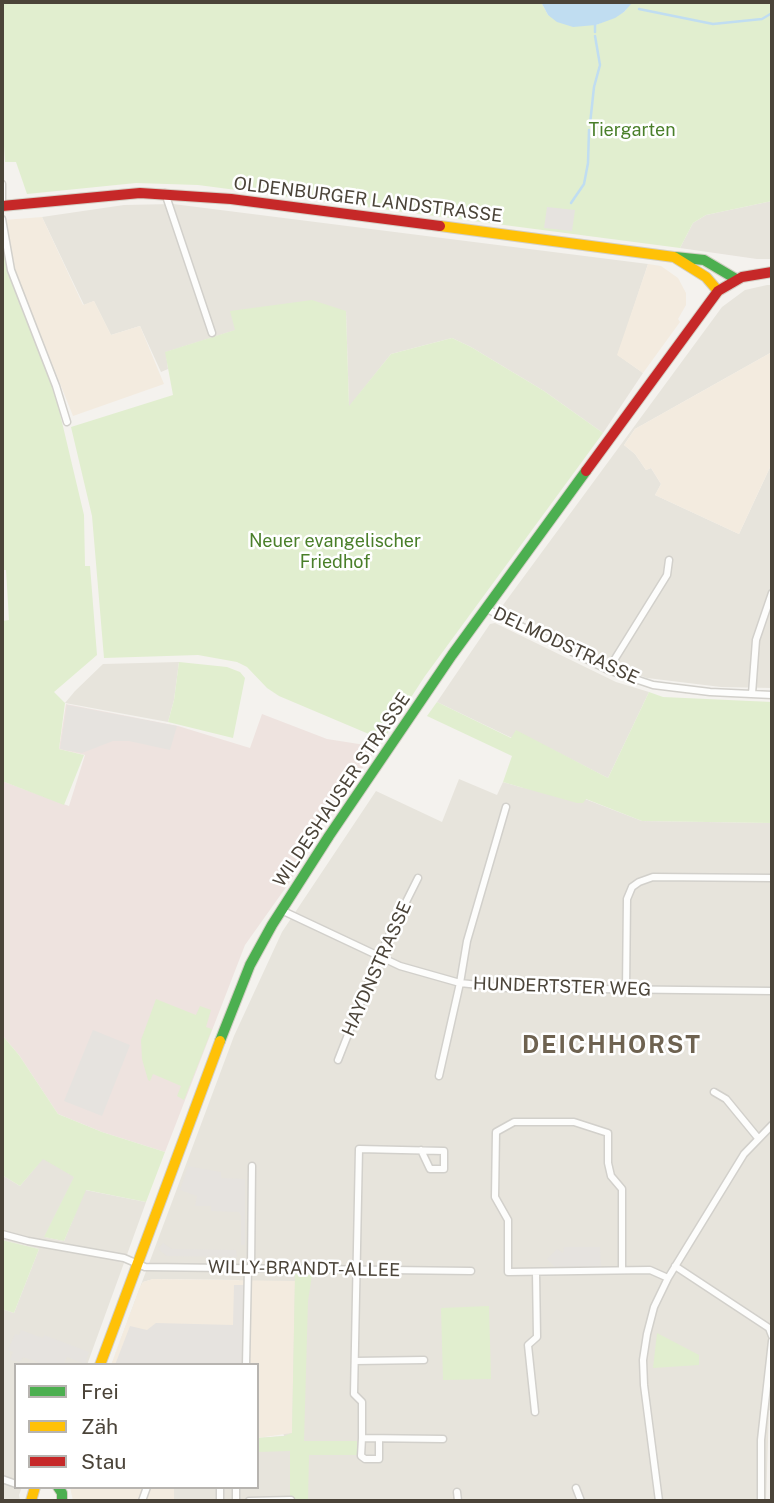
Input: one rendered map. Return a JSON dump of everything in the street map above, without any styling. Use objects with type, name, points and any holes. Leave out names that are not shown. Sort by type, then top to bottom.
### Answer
[{"type":"main road","name":"OLDENBURGER LANDSTRASSE","points":[[2,204],[166,193],[245,200],[674,257],[706,277],[718,291]]},
{"type":"main road","points":[[674,257],[704,260],[736,279],[772,272]]},
{"type":"main road","name":"WILDESHAUSER STRASSE","points":[[101,1363],[237,994],[281,911],[485,608],[718,291],[736,279]]},
{"type":"street","points":[[2,184],[2,204]]},
{"type":"street","points":[[166,193],[212,333]]},
{"type":"street","points":[[2,219],[10,270],[67,422]]},
{"type":"street","points":[[608,670],[667,575],[669,560]]},
{"type":"street","points":[[752,694],[756,640],[772,593]]},
{"type":"street","name":"DELMODSTRASSE","points":[[485,608],[608,670],[653,685],[772,695]]},
{"type":"street","points":[[439,1076],[467,941],[506,807]]},
{"type":"street","points":[[626,990],[627,899],[632,887],[653,877],[772,877]]},
{"type":"street","name":"HAYDNSTRASSE","points":[[338,1060],[379,956],[418,878]]},
{"type":"street","name":"HUNDERTSTER WEG","points":[[281,911],[400,966],[460,982],[507,988],[772,991]]},
{"type":"street","points":[[714,1092],[726,1099],[758,1138]]},
{"type":"street","points":[[622,1270],[622,1189],[611,1176],[608,1133],[574,1122],[514,1122],[496,1132],[495,1197],[508,1220],[508,1272],[650,1270],[668,1278]]},
{"type":"street","points":[[659,1501],[643,1360],[652,1317],[668,1278],[744,1154],[772,1125]]},
{"type":"street","points":[[379,1438],[379,1459],[365,1459],[361,1456],[362,1402],[354,1394],[359,1149],[421,1150]]},
{"type":"street","points":[[246,1363],[253,1166]]},
{"type":"street","name":"WILLY-BRANDT-ALLEE","points":[[2,1234],[124,1258],[145,1267],[471,1271]]},
{"type":"street","points":[[675,1266],[771,1325],[772,1338],[761,1440],[761,1501]]},
{"type":"street","points":[[535,1412],[528,1345],[537,1337],[536,1272]]},
{"type":"street","points":[[355,1361],[424,1360]]},
{"type":"street","points":[[362,1438],[443,1438]]},
{"type":"street","points":[[576,1488],[580,1501]]},
{"type":"street","points":[[457,1492],[458,1501]]},
{"type":"street","points":[[249,1501],[291,1500]]},
{"type":"shaded area","points":[[772,201],[772,259],[680,248],[693,223],[706,215]]},
{"type":"shaded area","points":[[173,204],[648,264],[618,355],[643,373],[603,433],[544,391],[452,338],[391,354],[349,407],[346,311],[231,311],[236,330],[166,352],[168,369],[161,372],[140,326],[111,335],[94,301],[84,305],[42,217],[124,205]]},
{"type":"shaded area","points":[[547,207],[575,210],[572,231],[544,228]]},
{"type":"shaded area","points":[[42,217],[83,305],[94,301],[111,335],[140,326],[164,384],[73,416],[12,263],[4,220]]},
{"type":"shaded area","points":[[648,264],[661,266],[678,278],[686,293],[686,305],[678,319],[680,322],[643,373],[617,355]]},
{"type":"shaded area","points":[[772,285],[772,352],[635,429],[624,445],[635,454],[646,470],[651,468],[661,484],[655,495],[739,534],[772,463],[772,688],[721,687],[647,678],[625,670],[504,609],[503,605],[722,307],[745,290]]},
{"type":"shaded area","points":[[772,352],[772,463],[739,534],[655,495],[661,484],[651,468],[646,470],[635,454],[624,445],[635,429]]},
{"type":"shaded area","points":[[495,623],[616,682],[649,692],[608,778],[516,731],[512,738],[437,702],[490,624]]},
{"type":"shaded area","points":[[179,662],[168,722],[65,703],[103,664]]},
{"type":"shaded area","points":[[66,704],[178,726],[250,748],[262,714],[327,739],[378,747],[323,822],[289,883],[245,945],[165,1152],[102,1132],[58,1114],[19,1055],[2,1035],[2,781],[69,806],[85,755],[59,749]]},
{"type":"shaded area","points":[[67,705],[177,726],[170,750],[129,741],[113,741],[82,753],[60,749]]},
{"type":"shaded area","points":[[459,779],[497,795],[503,782],[585,799],[642,821],[772,823],[772,1412],[769,1410],[766,1501],[174,1501],[174,1489],[259,1489],[259,1438],[284,1436],[239,1280],[153,1279],[143,1282],[112,1363],[234,1036],[282,932],[376,791],[442,822]]},
{"type":"shaded area","points":[[93,1030],[130,1045],[102,1116],[64,1101]]},
{"type":"shaded area","points":[[43,1158],[75,1177],[45,1237],[64,1241],[85,1190],[146,1202],[88,1363],[14,1363],[14,1489],[21,1489],[20,1501],[2,1501],[2,1309],[14,1313],[39,1249],[2,1240],[2,1175],[20,1186]]},
{"type":"shaded area","points":[[188,1166],[221,1172],[221,1178],[245,1179],[245,1245],[241,1245],[239,1212],[211,1211],[211,1206],[195,1206],[197,1196],[180,1190]]},
{"type":"shaded area","points":[[163,1243],[172,1249],[236,1250],[237,1257],[167,1256],[158,1249]]},
{"type":"shaded area","points":[[564,1247],[600,1247],[601,1267],[555,1267],[547,1259],[557,1249],[563,1253]]},
{"type":"shaded area","points":[[153,1279],[295,1281],[292,1433],[259,1438],[259,1363],[112,1363],[143,1282]]},
{"type":"shaded area","points":[[234,1285],[244,1285],[243,1363],[116,1363],[130,1326],[147,1330],[156,1323],[233,1325]]},
{"type":"shaded area","points":[[21,1330],[43,1338],[44,1335],[89,1352],[85,1363],[67,1357],[64,1363],[40,1363],[23,1357],[20,1362],[10,1360],[13,1352],[8,1350],[15,1334],[19,1335]]},
{"type":"shaded area","points":[[70,1489],[174,1489],[174,1501],[73,1501]]},
{"type":"green space","name":"Tiergarten","points":[[2,2],[541,2],[548,15],[596,25],[624,12],[632,2],[772,2],[772,201],[706,215],[693,223],[680,248],[198,185],[136,183],[27,194],[16,162],[5,162],[2,115]]},
{"type":"green space","points":[[3,249],[52,380],[84,515],[85,566],[90,566],[97,655],[54,692],[65,703],[59,749],[84,755],[64,805],[2,781],[2,621],[9,620],[6,570],[2,570]]},
{"type":"green space","name":"Neuer evangelischer Friedhof","points":[[312,300],[346,311],[349,406],[391,354],[452,338],[544,391],[603,433],[425,676],[383,740],[279,696],[267,688],[247,667],[237,662],[198,655],[104,658],[92,516],[71,427],[173,395],[165,352],[235,330],[230,311]]},
{"type":"green space","points":[[179,662],[227,667],[240,672],[245,678],[233,738],[168,722]]},
{"type":"green space","points":[[649,692],[663,697],[772,702],[772,823],[642,821],[586,799],[583,803],[577,803],[503,782],[512,756],[427,716],[437,702],[511,738],[516,730],[608,778]]},
{"type":"green space","points":[[156,999],[196,1015],[200,1006],[211,1010],[206,1027],[212,1029],[184,1100],[177,1096],[181,1086],[153,1074],[150,1081],[148,1080],[142,1059],[141,1040]]},
{"type":"green space","points":[[2,1035],[19,1055],[58,1114],[102,1132],[165,1152],[146,1202],[86,1190],[64,1241],[44,1237],[74,1177],[43,1159],[20,1186],[2,1175]]},
{"type":"green space","points":[[2,1240],[39,1249],[14,1313],[2,1309]]},
{"type":"green space","points":[[295,1274],[312,1275],[308,1301],[304,1441],[357,1441],[357,1455],[309,1455],[308,1501],[295,1501],[290,1495],[290,1451],[259,1452],[259,1438],[292,1433]]},
{"type":"green space","points":[[489,1306],[491,1379],[443,1380],[441,1308]]},
{"type":"green space","points":[[657,1333],[699,1355],[699,1365],[653,1368]]},
{"type":"water","points":[[541,2],[632,3],[615,18],[596,25],[573,27],[557,22],[548,15]]},
{"type":"waterway","points":[[639,9],[713,24],[762,19],[772,13]]},
{"type":"waterway","points":[[595,25],[595,32]]},
{"type":"waterway","points":[[590,124],[594,87],[600,65],[595,36]]},
{"type":"waterway","points":[[571,203],[584,184],[589,130]]},
{"type":"traffic: fast","points":[[675,257],[704,260],[736,279]]},
{"type":"traffic: fast","points":[[220,1041],[250,965],[272,925],[329,836],[452,655],[586,471]]},
{"type":"traffic: fast","points":[[59,1489],[62,1501]]},
{"type":"traffic: slow","points":[[440,226],[674,257],[706,277],[718,291]]},
{"type":"traffic: slow","points":[[101,1363],[220,1041]]},
{"type":"traffic: slow","points":[[31,1501],[34,1489]]},
{"type":"traffic: jam","points":[[2,206],[140,193],[231,199],[440,226]]},
{"type":"traffic: jam","points":[[586,471],[718,291],[742,277],[772,272]]},
{"type":"district","name":"DEICHHORST","points":[[612,1046]]}]
